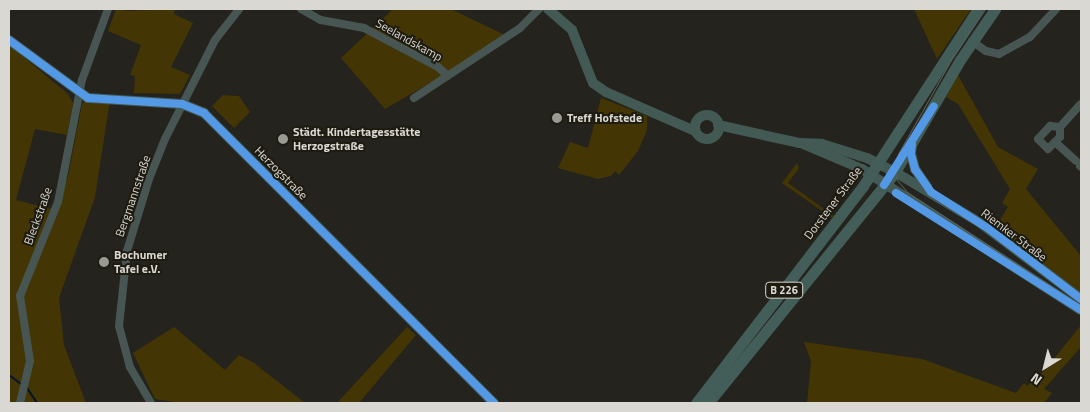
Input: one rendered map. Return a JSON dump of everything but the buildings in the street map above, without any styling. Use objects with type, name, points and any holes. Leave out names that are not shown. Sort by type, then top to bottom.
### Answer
[{"type":"main road","name":"Dorstener Straße","points":[[696,403],[879,164],[978,9]]},
{"type":"main road","name":"Dorstener Straße","points":[[708,403],[895,172],[972,41],[995,9]]},
{"type":"street","name":"Bleckstraße","points":[[20,400],[30,361],[20,296],[58,202],[79,94],[108,9]]},
{"type":"street","name":"Bergmannstraße","points":[[151,403],[135,379],[125,352],[119,326],[120,299],[127,252],[139,208],[182,104],[215,40],[239,9]]},
{"type":"street","name":"Seelandskamp","points":[[301,9],[321,20],[364,28],[438,67],[448,76]]},
{"type":"street","points":[[414,98],[520,28],[539,9]]},
{"type":"street","points":[[548,9],[572,30],[593,82],[611,94],[676,121],[696,126],[705,139],[717,129],[708,115],[696,126]]},
{"type":"street","points":[[972,41],[999,54],[1030,37],[1056,9]]},
{"type":"street","name":"Herzogstraße","points":[[9,40],[79,94],[88,98],[182,104],[199,110],[216,122],[494,403]]},
{"type":"street","points":[[1060,127],[1050,126],[1038,140],[1048,149],[1060,137],[1060,127],[1081,104]]},
{"type":"street","name":"Riemker Straße","points":[[717,129],[802,143],[822,144],[879,164],[931,192],[984,226],[1081,299]]},
{"type":"street","points":[[1056,142],[1079,165]]},
{"type":"street","name":"Riemker Straße","points":[[802,143],[871,175],[1081,310]]},
{"type":"street","points":[[912,144],[911,154],[915,169],[931,192]]},
{"type":"shaded area","points":[[116,9],[128,11],[175,9],[174,14],[193,23],[171,67],[190,75],[180,94],[134,93],[135,76],[130,75],[141,45],[108,31]]},
{"type":"shaded area","points":[[393,9],[451,9],[505,35],[456,68],[385,109],[341,58]]},
{"type":"shaded area","points":[[914,9],[971,9],[937,59]]},
{"type":"shaded area","points":[[9,45],[68,94],[73,103],[67,135],[35,129],[16,200],[51,209],[39,238],[59,203],[68,176],[82,104],[88,98],[110,100],[95,197],[59,298],[64,345],[86,403],[9,403]]},
{"type":"shaded area","points":[[958,75],[998,147],[1038,169],[1026,189],[1081,256],[1081,295],[995,228],[1008,207],[1002,203],[1010,189],[958,104],[946,97]]},
{"type":"shaded area","points":[[223,95],[239,96],[250,112],[234,128],[212,106]]},
{"type":"shaded area","points":[[601,98],[647,116],[647,130],[638,151],[619,175],[615,171],[611,176],[598,179],[558,168],[570,142],[588,148]]},
{"type":"shaded area","points":[[797,163],[799,168],[788,183],[834,216],[832,218],[782,183]]},
{"type":"shaded area","points":[[1081,325],[1081,347],[1044,389],[1052,393],[1044,403],[807,403],[811,361],[804,342],[922,359],[1016,393],[1024,383],[1027,386],[1044,371]]},
{"type":"shaded area","points":[[174,327],[225,370],[239,355],[254,363],[305,403],[181,403],[155,399],[133,353]]},
{"type":"shaded area","points":[[407,327],[416,335],[359,403],[337,403]]},
{"type":"waterway","points":[[9,375],[21,384]]},
{"type":"waterway","points":[[27,388],[37,403]]},
{"type":"tram line","points":[[985,9],[951,60],[898,154],[894,168],[897,180],[907,192],[1081,306]]},
{"type":"cycle path","points":[[9,40],[88,98],[182,104],[204,113],[494,403]]},
{"type":"cycle path","points":[[884,185],[934,106]]},
{"type":"cycle path","points":[[912,144],[911,154],[915,169],[931,192],[989,229],[1081,299]]},
{"type":"cycle path","points":[[896,193],[1081,310]]},
{"type":"place","name":"Treff Hofstede","points":[[557,118]]},
{"type":"place","name":"Städt. Kindertagesstätte Herzogstraße","points":[[283,139]]},
{"type":"place","name":"Bochumer Tafel e.V.","points":[[104,262]]}]
